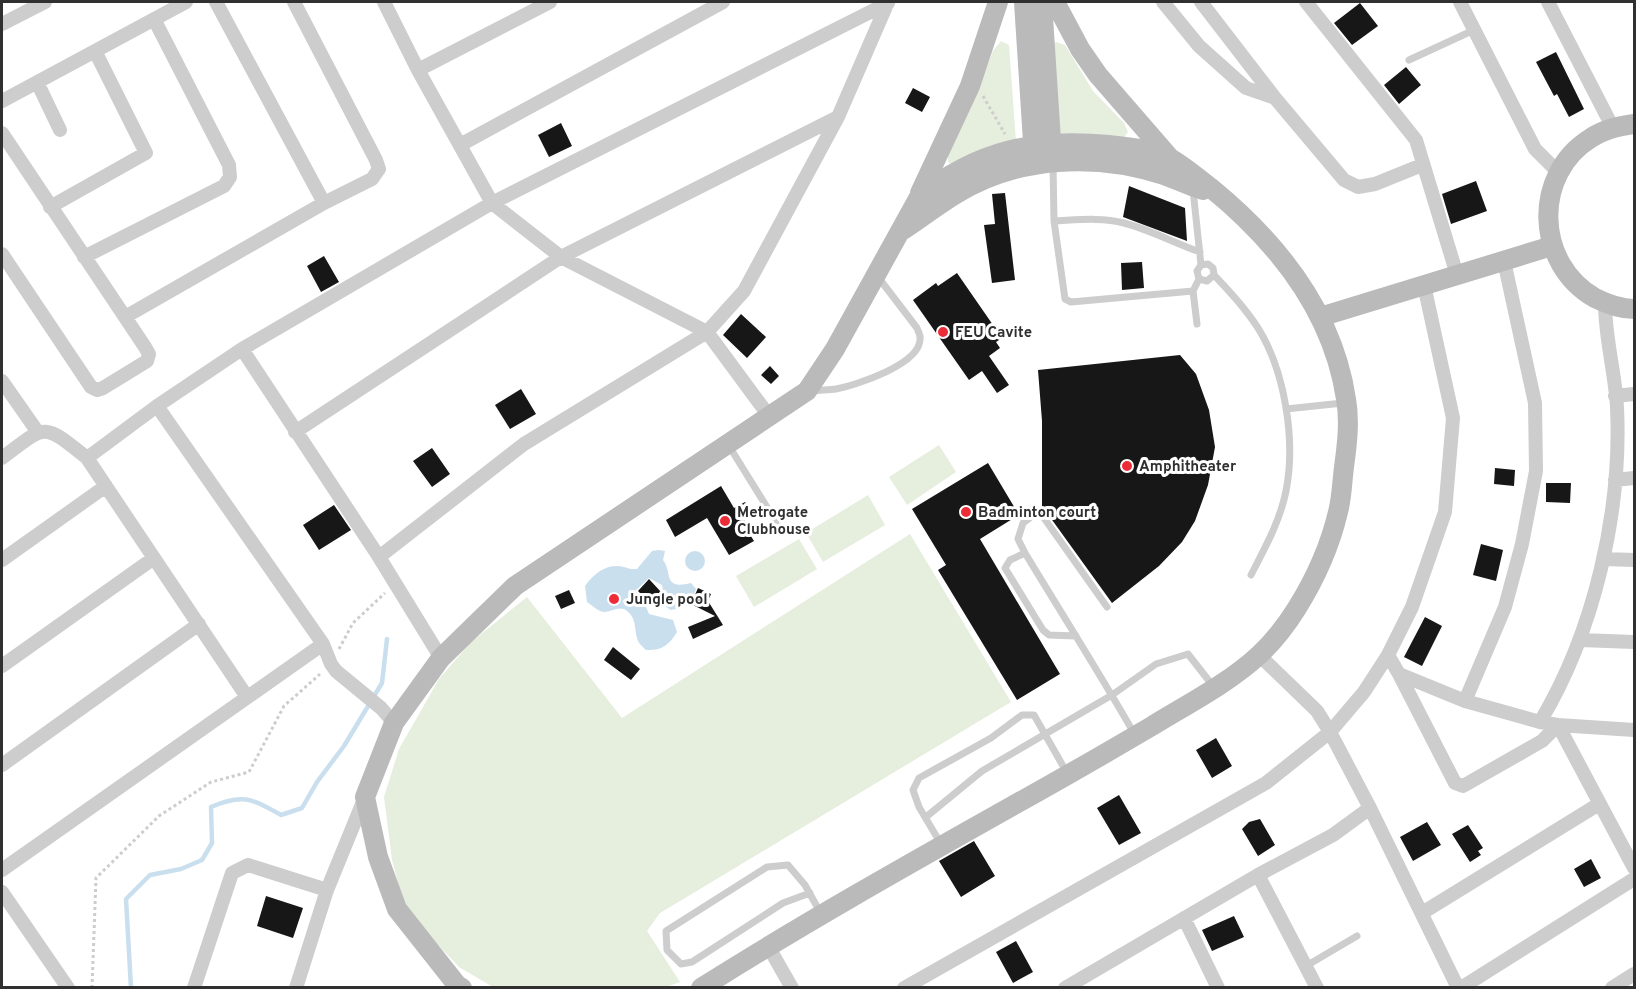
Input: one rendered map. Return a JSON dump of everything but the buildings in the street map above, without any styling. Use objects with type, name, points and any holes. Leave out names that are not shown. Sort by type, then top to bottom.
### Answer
[{"type":"street","points":[[2,24],[45,2]]},
{"type":"street","points":[[2,101],[186,2]]},
{"type":"street","points":[[216,2],[324,203]]},
{"type":"street","points":[[125,317],[324,203],[372,179],[379,169],[294,2]]},
{"type":"street","points":[[384,2],[418,70],[492,203],[561,257],[707,332],[769,416]]},
{"type":"street","points":[[418,70],[550,2]]},
{"type":"street","points":[[460,145],[723,2]]},
{"type":"street","points":[[379,557],[524,444],[707,332],[744,291],[838,117],[888,2]]},
{"type":"street","points":[[87,458],[157,406],[242,349],[492,203],[888,2]]},
{"type":"street","points":[[296,987],[327,890],[394,723],[441,658],[515,586],[807,391],[835,349],[919,197],[970,86],[998,2]]},
{"type":"street","points":[[1024,2],[1043,153]]},
{"type":"street","points":[[1042,2],[1043,153]]},
{"type":"street","points":[[701,987],[1215,688],[1259,655],[1296,610],[1322,563],[1339,511],[1347,447],[1347,402],[1338,362],[1320,317],[1303,287],[1259,232],[1222,197],[1194,182],[1170,158],[1098,75],[1080,49],[1055,2]]},
{"type":"street","points":[[1163,2],[1199,46],[1246,88],[1275,98]]},
{"type":"street","points":[[1201,2],[1275,98],[1344,180],[1358,187],[1375,184],[1422,165]]},
{"type":"street","points":[[1306,2],[1416,140],[1457,275]]},
{"type":"street","points":[[1460,2],[1535,149],[1558,172]]},
{"type":"street","points":[[1548,2],[1612,128]]},
{"type":"street","points":[[84,257],[225,186],[230,177],[230,165],[154,19]]},
{"type":"street","points":[[50,207],[146,153],[95,51]]},
{"type":"street","points":[[37,82],[60,130]]},
{"type":"street","points":[[296,432],[561,257],[838,117]]},
{"type":"street","points":[[1634,123],[1612,128],[1591,137],[1572,152],[1558,172],[1551,189],[1547,208],[1547,227],[1560,264],[1572,280],[1587,293],[1605,303],[1635,309]]},
{"type":"street","points":[[2,133],[149,354],[147,361],[103,388],[96,390],[91,387],[2,254]]},
{"type":"street","points":[[898,234],[957,193],[1043,153],[1080,142],[1130,147],[1170,158]]},
{"type":"street","points":[[919,197],[940,180],[988,157],[1043,153],[1123,165],[1194,182]]},
{"type":"street","points":[[1320,317],[1552,246]]},
{"type":"street","points":[[1465,701],[1505,607],[1522,543],[1536,471],[1535,403],[1504,261]]},
{"type":"street","points":[[904,987],[1266,783],[1330,732],[1364,692],[1388,655],[1412,607],[1445,512],[1453,418],[1425,285]]},
{"type":"street","points":[[1540,722],[1551,704],[1580,640],[1604,559],[1615,480],[1615,396],[1605,325],[1605,303]]},
{"type":"street","points":[[242,349],[379,557],[441,658]]},
{"type":"street","points":[[2,381],[38,431]]},
{"type":"street","points":[[1615,396],[1635,394]]},
{"type":"street","points":[[157,406],[323,644],[334,668],[381,708],[394,723]]},
{"type":"street","points":[[2,458],[38,431],[53,432],[87,458],[247,697]]},
{"type":"street","points":[[1615,480],[1635,478]]},
{"type":"street","points":[[2,560],[106,486]]},
{"type":"street","points":[[2,666],[154,558]]},
{"type":"street","points":[[1604,559],[1635,560]]},
{"type":"street","points":[[2,765],[199,624]]},
{"type":"street","points":[[1580,640],[1635,642]]},
{"type":"street","points":[[2,870],[323,644]]},
{"type":"street","points":[[1259,655],[1317,711],[1330,732],[1460,987],[1635,879]]},
{"type":"street","points":[[1388,655],[1455,783],[1463,786],[1542,741],[1558,725]]},
{"type":"street","points":[[1399,674],[1465,701],[1540,722],[1635,730]]},
{"type":"street","points":[[1558,725],[1635,868]]},
{"type":"street","points":[[365,797],[378,857],[397,909],[456,987]]},
{"type":"street","points":[[1422,913],[1599,804]]},
{"type":"street","points":[[1065,987],[1089,981],[1184,918],[1333,835],[1370,808]]},
{"type":"street","points":[[194,987],[232,873],[248,865],[327,890]]},
{"type":"street","points":[[1258,875],[1317,987]]},
{"type":"street","points":[[2,892],[68,987]]},
{"type":"street","points":[[1184,918],[1218,987]]},
{"type":"street","points":[[768,946],[792,987]]},
{"type":"street","points":[[1612,987],[1635,974]]},
{"type":"lane","points":[[1409,60],[1474,30]]},
{"type":"lane","points":[[1043,153],[1065,299],[1071,302],[1193,291]]},
{"type":"lane","points":[[1194,182],[1201,265],[1197,271],[1199,279],[1193,291],[1197,324]]},
{"type":"lane","points":[[1054,221],[1098,219],[1123,223],[1200,252]]},
{"type":"lane","points":[[1201,265],[1208,264],[1213,268],[1214,275],[1240,302],[1258,329],[1275,367],[1286,409],[1290,450],[1286,491],[1275,527],[1251,575]]},
{"type":"lane","points":[[807,391],[837,388],[878,376],[912,356],[919,346],[920,338],[917,328],[875,273]]},
{"type":"lane","points":[[1199,279],[1207,281],[1214,275]]},
{"type":"lane","points":[[1286,409],[1347,402]]},
{"type":"lane","points":[[727,444],[778,525]]},
{"type":"lane","points":[[1107,607],[1039,510],[1023,523],[1018,539],[1025,554],[1135,736]]},
{"type":"lane","points":[[1025,554],[1010,560],[1005,568],[1043,630],[1049,635],[1076,636]]},
{"type":"lane","points":[[926,817],[982,771],[1112,695],[1156,664],[1188,654],[1215,688]]},
{"type":"lane","points":[[942,846],[919,807],[914,790],[919,778],[991,738],[1022,715],[1034,715],[1068,775]]},
{"type":"lane","points":[[810,893],[783,903],[692,962],[681,964],[667,950],[666,931],[767,867],[788,865],[810,893],[822,915]]},
{"type":"lane","points":[[1306,966],[1357,936]]},
{"type":"path","points":[[979,88],[1006,135]]},
{"type":"path","points":[[92,987],[96,878],[159,816],[211,782],[249,772],[284,706],[334,668],[353,622],[396,584]]},
{"type":"green space","points":[[1001,41],[1009,45],[1016,142],[953,166],[948,162],[948,155],[979,88],[993,51]]},
{"type":"green space","points":[[1056,42],[1065,45],[1093,91],[1124,123],[1128,132],[1122,140],[1105,140],[1054,132],[1049,46]]},
{"type":"green space","points":[[939,445],[956,472],[907,505],[889,477]]},
{"type":"green space","points":[[868,495],[885,525],[823,562],[806,533]]},
{"type":"green space","points":[[910,534],[1011,702],[660,913],[647,931],[680,982],[666,987],[493,987],[459,967],[404,905],[392,860],[384,797],[399,749],[439,679],[471,642],[527,597],[622,718]]},
{"type":"green space","points":[[799,539],[817,569],[754,607],[736,576]]},
{"type":"water","name":"Jungle pool","points":[[652,551],[665,551],[663,560],[672,582],[682,585],[691,583],[696,589],[687,604],[671,610],[666,607],[662,585],[649,578],[635,591],[644,602],[649,614],[673,620],[677,632],[664,646],[646,650],[638,640],[634,620],[630,614],[624,609],[604,612],[597,609],[587,602],[585,586],[594,575],[607,567],[637,569]]},
{"type":"water","points":[[695,551],[702,554],[705,561],[702,568],[695,571],[688,568],[685,561],[688,554]]},
{"type":"waterway","points":[[131,988],[126,899],[150,875],[181,869],[202,860],[212,843],[211,807],[240,799],[255,802],[281,815],[302,808],[317,782],[344,746],[382,683],[387,639]]},
{"type":"place","name":"FEU Cavite","points":[[943,332]]},
{"type":"place","name":"Amphitheater","points":[[1127,466]]},
{"type":"place","name":"Badminton court","points":[[966,512]]},
{"type":"place","name":"Metrogate Clubhouse","points":[[725,521]]},
{"type":"place","name":"Jungle pool","points":[[614,599]]}]
